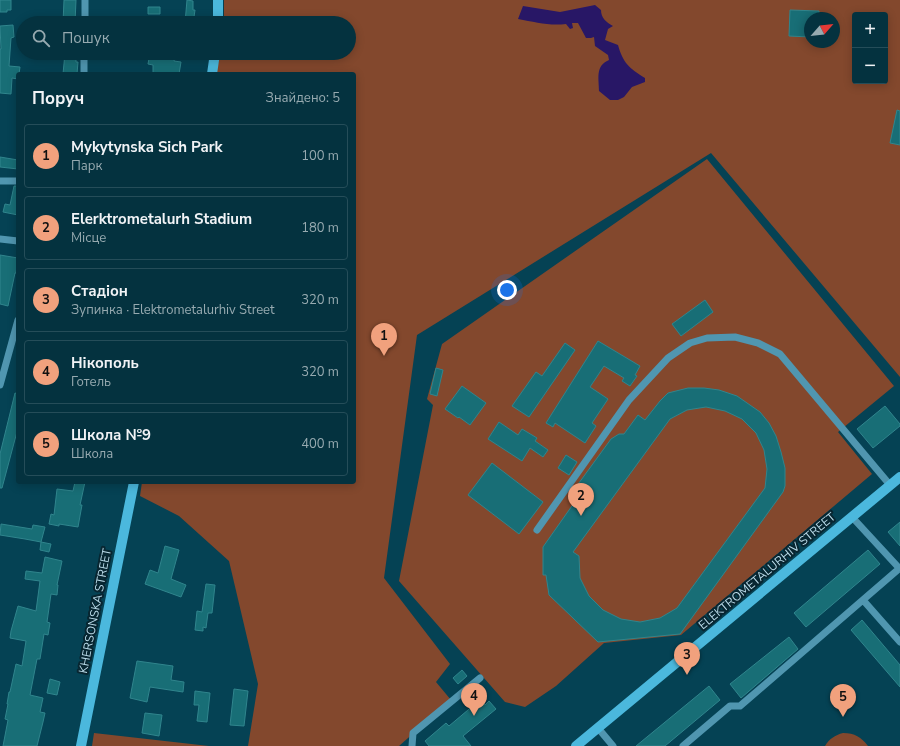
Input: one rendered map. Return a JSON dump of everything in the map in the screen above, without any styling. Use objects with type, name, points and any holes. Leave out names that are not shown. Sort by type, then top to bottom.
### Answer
[{"type":"main road","points":[[218,0],[218,16]]},
{"type":"main road","points":[[212,72],[214,60]]},
{"type":"main road","name":"ELEKTROMETALURHIV STREET","points":[[576,746],[900,477]]},
{"type":"main road","name":"KHERSONSKA STREET","points":[[81,746],[134,484]]},
{"type":"street","points":[[85,0],[85,16]]},
{"type":"street","points":[[84,60],[84,72]]},
{"type":"street","points":[[0,181],[16,181]]},
{"type":"street","points":[[0,239],[16,241]]},
{"type":"street","points":[[0,385],[16,327]]},
{"type":"street","points":[[537,530],[629,400],[668,358],[690,343],[707,338],[735,337],[758,343],[780,354],[890,485]]},
{"type":"street","points":[[683,746],[730,706],[740,706],[899,568],[852,517]]},
{"type":"street","points":[[863,600],[900,642]]},
{"type":"street","points":[[412,746],[413,733],[480,678]]},
{"type":"street","points":[[598,728],[613,746]]},
{"type":"shaded area","points":[[224,0],[900,0],[900,377],[711,153],[417,335],[384,578],[450,664],[436,682],[451,700],[399,746],[248,746],[258,684],[229,561],[179,516],[140,496],[142,484],[356,484],[356,72],[216,72],[219,60],[356,60],[356,16],[224,16]]},
{"type":"shaded area","points":[[595,5],[601,10],[604,20],[613,26],[608,29],[605,40],[618,45],[627,64],[645,78],[645,82],[632,87],[624,97],[618,100],[610,100],[599,91],[598,77],[600,69],[609,60],[608,55],[595,46],[594,37],[586,38],[578,23],[572,23],[573,28],[570,29],[566,24],[548,24],[518,19],[523,6],[560,12]]},
{"type":"shaded area","points":[[707,159],[894,386],[838,432],[872,474],[681,635],[604,643],[556,686],[525,707],[505,702],[399,581],[433,405],[427,399],[442,344]]},
{"type":"shaded area","points":[[94,733],[209,746],[92,746]]},
{"type":"shaded area","points":[[843,733],[857,736],[868,746],[825,746],[832,738]]},
{"type":"building","points":[[0,0],[11,0],[11,10],[7,10],[7,12],[0,12]]},
{"type":"building","points":[[64,0],[76,0],[75,16],[63,16]]},
{"type":"building","points":[[187,0],[193,1],[193,10],[195,10],[194,16],[186,16]]},
{"type":"building","points":[[148,7],[160,7],[160,14],[148,14]]},
{"type":"building","points":[[790,10],[819,11],[804,12],[804,37],[789,36]]},
{"type":"building","points":[[13,25],[14,37],[11,38],[9,66],[20,67],[19,72],[16,72],[16,79],[12,78],[11,94],[0,93],[0,26]]},
{"type":"building","points":[[64,60],[76,60],[76,62],[78,62],[77,72],[63,72]]},
{"type":"building","points":[[149,60],[174,60],[181,62],[179,72],[153,72],[153,65],[148,64]]},
{"type":"building","points":[[897,110],[900,111],[900,145],[890,143]]},
{"type":"building","points":[[0,157],[16,160],[16,169],[0,167]]},
{"type":"building","points":[[14,186],[16,186],[16,215],[3,212],[5,204],[10,205]]},
{"type":"building","points":[[0,255],[16,258],[16,273],[8,306],[0,304]]},
{"type":"building","points":[[705,300],[713,312],[681,336],[672,324]]},
{"type":"building","points":[[598,341],[640,366],[635,375],[637,376],[630,386],[622,381],[624,378],[604,366],[590,387],[608,399],[592,423],[596,426],[585,443],[555,423],[553,427],[546,423]]},
{"type":"building","points":[[565,343],[575,350],[529,417],[512,406],[536,372],[542,376]]},
{"type":"building","points":[[436,368],[443,370],[437,396],[430,394]]},
{"type":"building","points":[[462,386],[486,403],[470,425],[445,409]]},
{"type":"building","points":[[688,388],[719,390],[737,396],[760,412],[769,423],[776,436],[785,468],[785,486],[783,492],[680,634],[598,642],[549,595],[546,575],[543,575],[543,547],[574,503],[568,498],[611,439],[619,434],[624,434],[638,415],[645,420],[668,393]],"holes":[[[706,407],[725,411],[742,419],[756,433],[764,450],[767,469],[765,488],[677,608],[660,618],[640,622],[621,619],[603,610],[589,596],[580,578],[579,556],[573,552],[670,419],[687,410]]]},
{"type":"building","points":[[15,393],[16,436],[2,488],[0,488],[0,454]]},
{"type":"building","points":[[885,406],[900,426],[873,448],[857,429]]},
{"type":"building","points":[[499,422],[518,435],[522,429],[537,438],[535,441],[548,450],[543,457],[530,448],[522,461],[488,439]]},
{"type":"building","points":[[566,455],[577,462],[569,475],[558,468]]},
{"type":"building","points":[[492,463],[543,502],[519,534],[468,495]]},
{"type":"building","points":[[75,484],[85,484],[80,505],[82,505],[78,527],[49,524],[51,514],[54,515],[57,489],[73,491]]},
{"type":"building","points":[[900,522],[900,546],[888,532]]},
{"type":"building","points":[[1,524],[32,529],[33,525],[45,527],[41,542],[0,535]]},
{"type":"building","points":[[41,542],[51,544],[49,552],[40,550]]},
{"type":"building","points":[[165,546],[179,550],[171,579],[186,585],[181,597],[145,584],[150,570],[158,573]]},
{"type":"building","points":[[868,550],[880,564],[806,627],[794,613]]},
{"type":"building","points":[[45,557],[62,561],[57,585],[57,595],[51,594],[47,622],[50,623],[48,635],[44,634],[40,659],[37,659],[30,695],[43,698],[40,712],[45,713],[43,722],[37,746],[3,746],[8,720],[5,719],[9,692],[16,664],[22,666],[26,641],[10,638],[11,631],[18,606],[36,611],[40,581],[25,579],[26,571],[42,573]]},
{"type":"building","points":[[206,584],[215,585],[212,613],[208,613],[206,628],[203,627],[203,631],[195,630],[197,611],[202,612]]},
{"type":"building","points":[[862,620],[900,665],[900,687],[851,630]]},
{"type":"building","points":[[789,637],[798,649],[741,698],[730,684]]},
{"type":"building","points":[[137,661],[173,666],[171,680],[184,682],[183,692],[150,687],[147,702],[130,698]]},
{"type":"building","points":[[462,670],[467,676],[458,684],[453,678]]},
{"type":"building","points":[[50,679],[60,682],[57,695],[47,693]]},
{"type":"building","points":[[709,686],[720,700],[665,746],[636,746]]},
{"type":"building","points":[[234,689],[248,691],[244,726],[230,725]]},
{"type":"building","points":[[195,691],[210,693],[207,722],[197,721],[199,705],[194,705]]},
{"type":"building","points":[[481,699],[485,705],[489,701],[496,709],[463,736],[471,746],[429,746],[425,741],[446,723],[449,726]]},
{"type":"building","points":[[145,713],[162,715],[159,736],[142,733]]},
{"type":"place","name":"Mykytynska Sich Park","points":[[384,356]]},
{"type":"place","name":"Elerktrometalurh Stadium","points":[[581,516]]},
{"type":"place","name":"Стадіон","points":[[687,675]]},
{"type":"place","name":"Нікополь","points":[[474,716]]},
{"type":"place","name":"Школа №9","points":[[843,717]]}]
